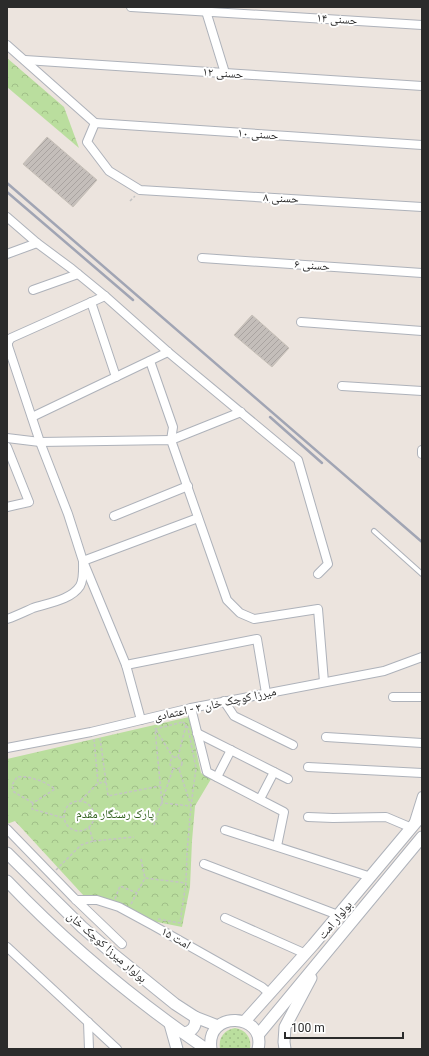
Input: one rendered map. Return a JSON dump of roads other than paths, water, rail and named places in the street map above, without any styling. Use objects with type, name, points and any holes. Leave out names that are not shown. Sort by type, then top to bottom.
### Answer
[{"type":"main road","name":"بولوار امت","points":[[245,1022],[306,954],[422,815]]},
{"type":"main road","name":"بولوار امت","points":[[260,1045],[322,956],[422,837]]},
{"type":"main road","name":"بولوار میرزا کوچک خان","points":[[7,853],[82,927],[175,1004],[195,1018],[218,1026]]},
{"type":"main road","name":"بولوار میرزا کوچک خان","points":[[7,882],[74,946],[170,1024],[206,1049]]},
{"type":"main road","points":[[285,1049],[285,1027],[322,956]]},
{"type":"main road","points":[[184,1033],[189,1032],[194,1028],[196,1023],[195,1018]]},
{"type":"main road","points":[[211,1049],[210,1043],[212,1034],[218,1026],[226,1021],[235,1019],[245,1022],[253,1027],[260,1045]]},
{"type":"main road","points":[[170,1024],[177,1049]]},
{"type":"street","name":"حسنی ۱۴","points":[[131,7],[205,9],[422,26]]},
{"type":"street","points":[[286,7],[286,16]]},
{"type":"street","points":[[205,9],[225,73]]},
{"type":"street","points":[[7,45],[95,123]]},
{"type":"street","name":"حسنی ۱۲","points":[[24,60],[422,86]]},
{"type":"street","name":"حسنی ۱۰","points":[[95,123],[422,145]]},
{"type":"street","name":"حسنی ۸","points":[[95,123],[87,142],[109,171],[140,190],[422,207]]},
{"type":"street","points":[[7,217],[105,296],[168,352],[298,460],[328,564],[318,574]]},
{"type":"street","points":[[7,254],[37,242]]},
{"type":"street","name":"حسنی ۶","points":[[202,258],[422,273]]},
{"type":"street","points":[[33,290],[78,274]]},
{"type":"street","points":[[105,296],[11,338],[8,342],[40,442],[68,514],[83,561],[126,665],[141,720]]},
{"type":"street","points":[[91,302],[116,377]]},
{"type":"street","points":[[301,322],[422,331]]},
{"type":"street","points":[[32,417],[168,352]]},
{"type":"street","points":[[150,361],[173,427],[171,440],[227,600],[240,613],[254,619],[318,609],[324,682]]},
{"type":"street","points":[[342,386],[422,391]]},
{"type":"street","points":[[7,438],[40,442],[171,440],[241,412]]},
{"type":"street","points":[[7,447],[29,502],[7,506]]},
{"type":"street","points":[[114,516],[188,486]]},
{"type":"street","points":[[83,561],[198,518]]},
{"type":"street","points":[[7,619],[66,597],[74,592],[80,585],[83,561]]},
{"type":"street","points":[[126,665],[257,639],[266,693]]},
{"type":"street","name":"میرزا کوچک خان ۳ - اعتمادی","points":[[7,748],[95,731],[224,701],[384,671],[422,657]]},
{"type":"street","points":[[393,697],[422,697]]},
{"type":"street","points":[[224,701],[234,716],[293,745]]},
{"type":"street","points":[[191,708],[207,772],[284,812],[277,846]]},
{"type":"street","points":[[197,732],[288,779]]},
{"type":"street","points":[[326,737],[422,744]]},
{"type":"street","points":[[217,777],[231,750]]},
{"type":"street","points":[[308,767],[422,773]]},
{"type":"street","points":[[260,799],[274,772]]},
{"type":"street","points":[[308,817],[386,817],[412,828],[422,796]]},
{"type":"street","points":[[7,829],[51,876],[122,944]]},
{"type":"street","points":[[225,830],[371,877]]},
{"type":"street","points":[[204,864],[338,915]]},
{"type":"street","name":"امت ۱۵","points":[[76,900],[97,900],[119,907],[262,987],[270,994]]},
{"type":"street","points":[[226,918],[306,954]]},
{"type":"street","points":[[7,947],[117,1049]]},
{"type":"street","points":[[88,1022],[89,1049]]},
{"type":"lane","points":[[374,531],[422,574]]},
{"type":"railway","points":[[7,183],[422,542]]},
{"type":"railway","points":[[7,192],[133,300]]},
{"type":"railway","points":[[270,417],[322,463]]},
{"type":"park label","name":"پارک رستگار مقدم","points":[[115,814]]}]
